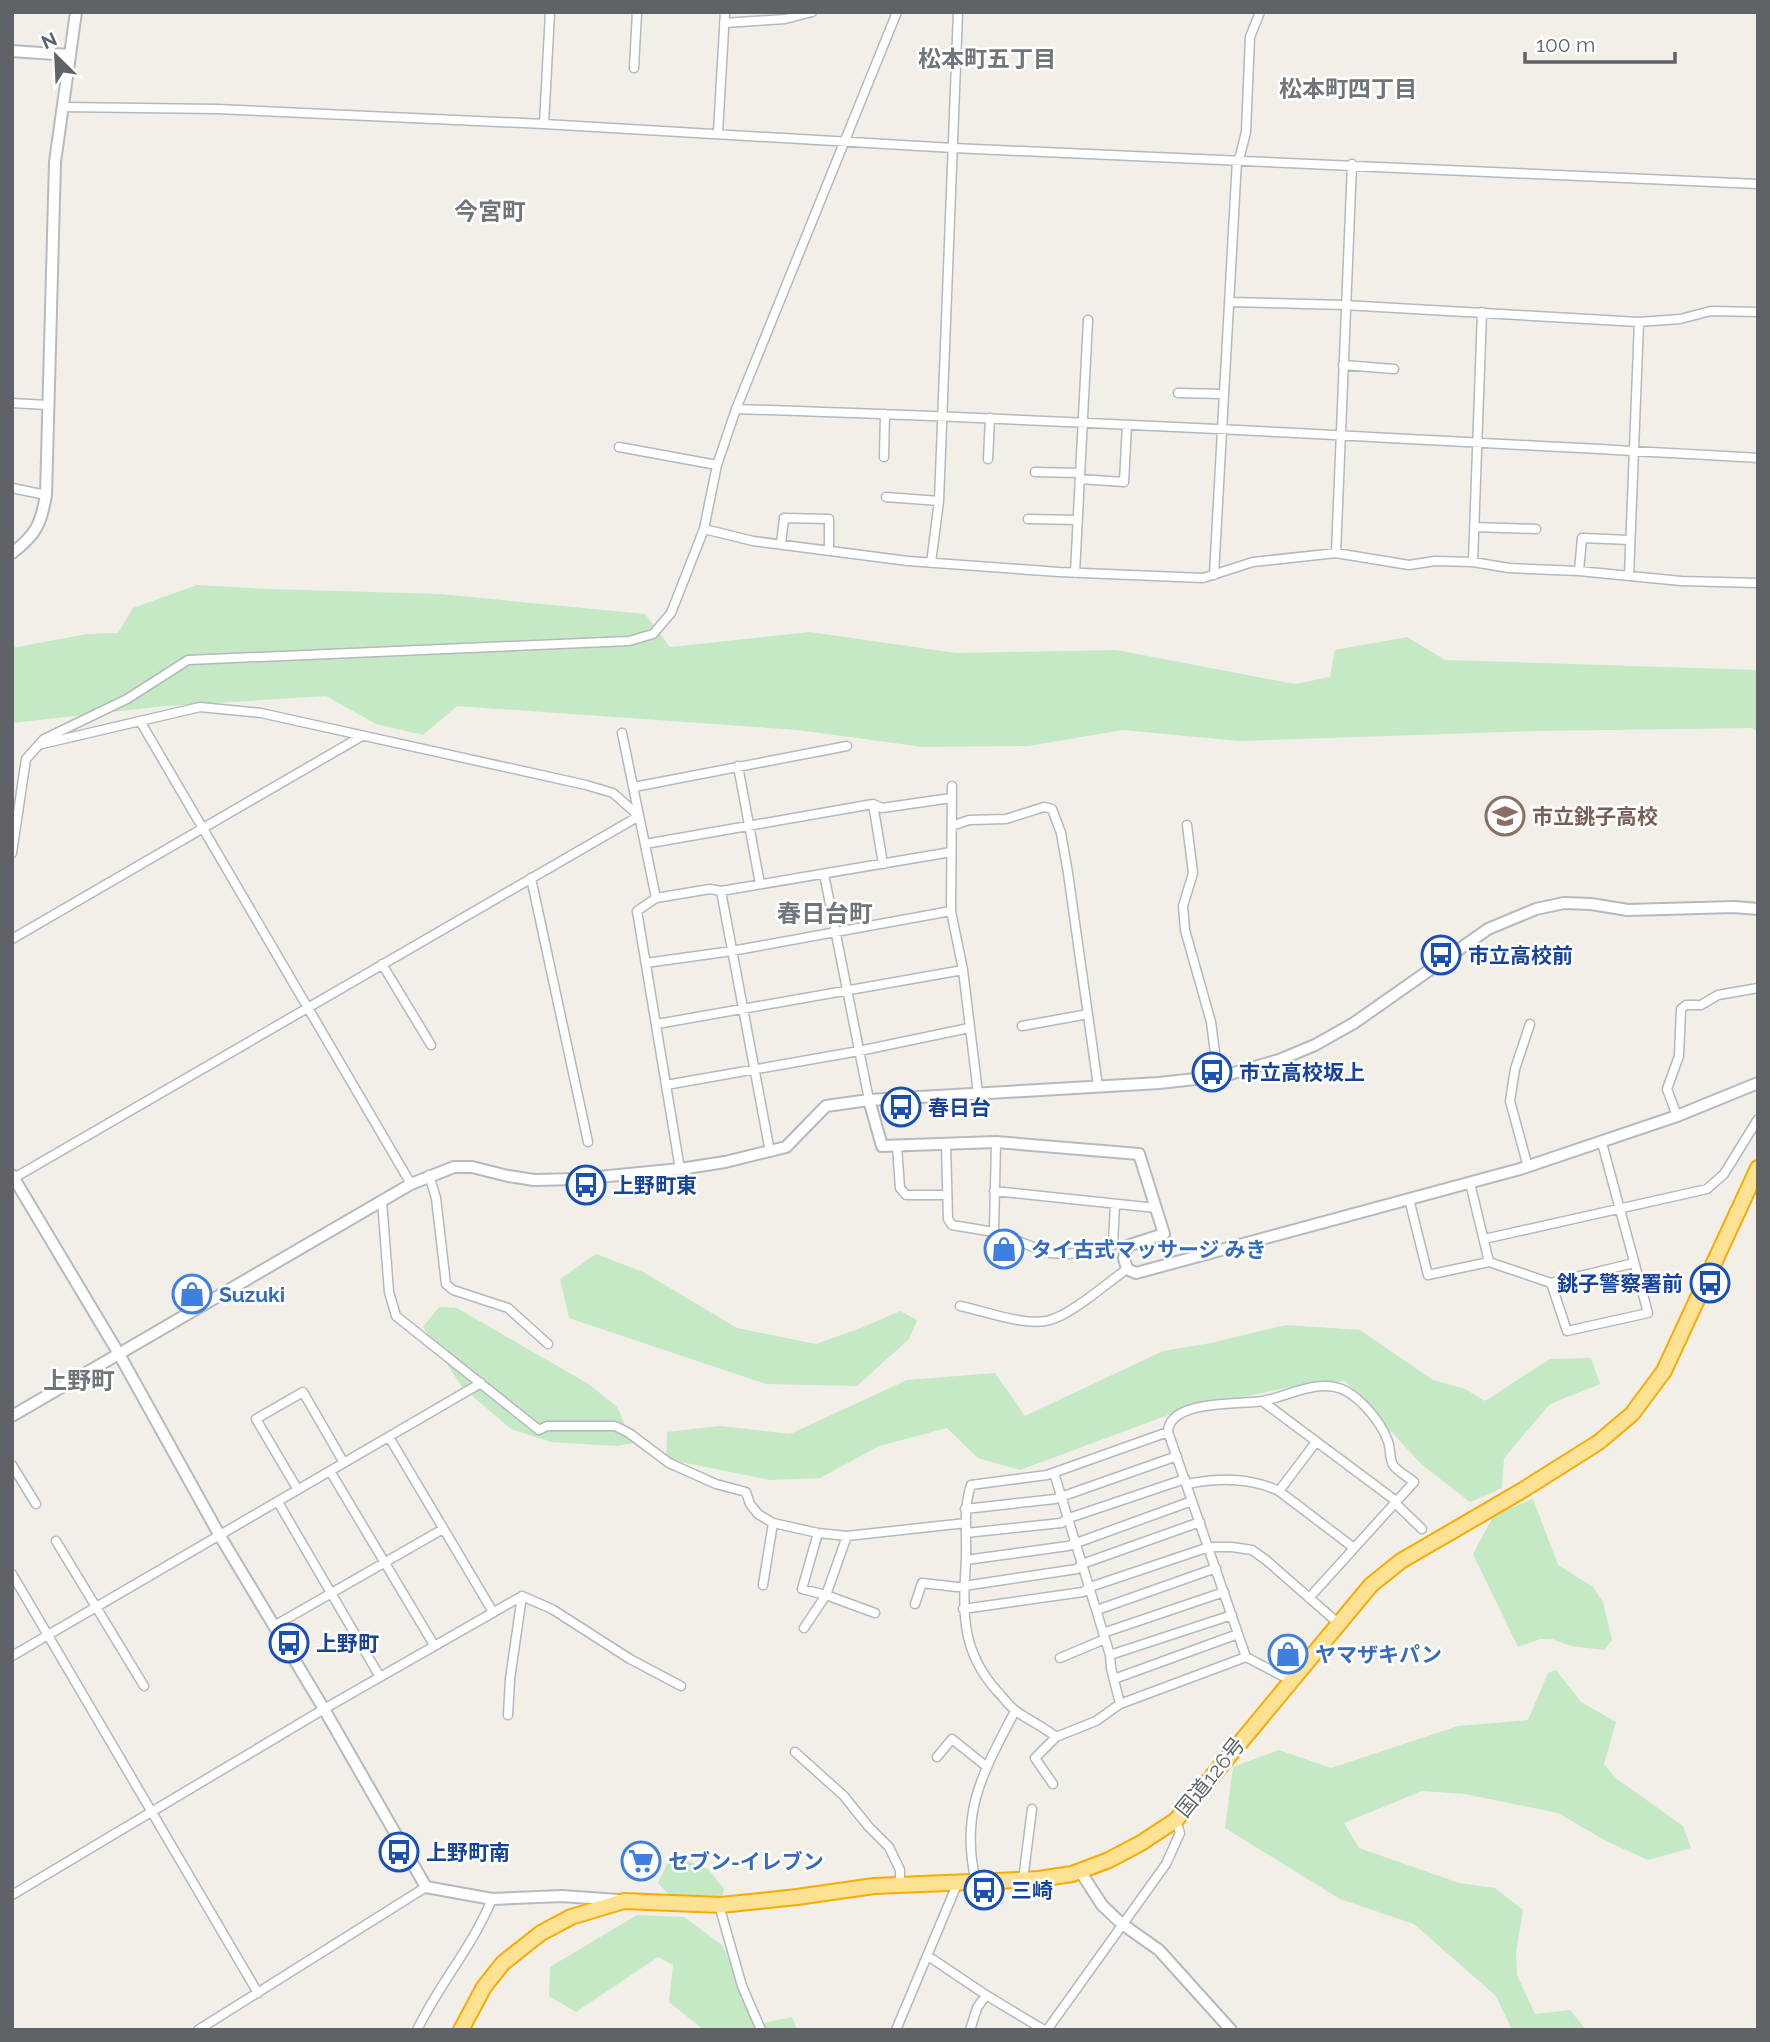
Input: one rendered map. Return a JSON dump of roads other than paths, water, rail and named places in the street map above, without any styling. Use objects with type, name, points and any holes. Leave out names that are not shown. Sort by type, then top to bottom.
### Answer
[{"type":"highway","name":"国道126号","points":[[461,2030],[484,1987],[503,1963],[541,1933],[571,1917],[624,1900],[719,1905],[900,1883],[1023,1880],[1072,1874],[1109,1860],[1141,1843],[1175,1820],[1371,1585],[1401,1561],[1599,1442],[1632,1414],[1664,1371],[1758,1168]]},
{"type":"street","points":[[12,553],[35,533],[41,520],[46,495],[55,162],[76,12]]},
{"type":"street","points":[[544,124],[550,12]]},
{"type":"street","points":[[634,68],[637,12]]},
{"type":"street","points":[[718,132],[724,12]]},
{"type":"street","points":[[724,23],[785,19],[812,12]]},
{"type":"street","points":[[12,853],[26,759],[44,739],[127,699],[188,660],[629,641],[653,634],[671,613],[704,529],[717,465],[736,409],[897,12]]},
{"type":"street","points":[[931,563],[939,501],[958,12]]},
{"type":"street","points":[[1214,575],[1238,160],[1246,132],[1250,37],[1260,12]]},
{"type":"street","points":[[12,51],[69,55]]},
{"type":"street","points":[[62,107],[217,109],[718,132],[953,148],[1758,184]]},
{"type":"street","points":[[1336,553],[1344,305],[1352,164]]},
{"type":"street","points":[[1230,302],[1344,305],[1639,322],[1680,319],[1711,310],[1758,313]]},
{"type":"street","points":[[1473,562],[1482,313]]},
{"type":"street","points":[[1075,573],[1088,320]]},
{"type":"street","points":[[1629,576],[1639,322]]},
{"type":"street","points":[[1343,365],[1394,369]]},
{"type":"street","points":[[1178,393],[1224,394]]},
{"type":"street","points":[[12,403],[47,405]]},
{"type":"street","points":[[736,409],[1478,441],[1758,458]]},
{"type":"street","points":[[884,457],[885,414]]},
{"type":"street","points":[[988,459],[990,418]]},
{"type":"street","points":[[1035,472],[1124,482],[1127,425]]},
{"type":"street","points":[[619,447],[717,465]]},
{"type":"street","points":[[12,488],[46,495]]},
{"type":"street","points":[[886,497],[939,501]]},
{"type":"street","points":[[781,544],[784,517],[830,519],[830,549]]},
{"type":"street","points":[[1028,519],[1078,520]]},
{"type":"street","points":[[1475,527],[1536,529]]},
{"type":"street","points":[[704,529],[753,541],[931,563],[1075,573],[1203,578],[1253,562],[1336,553],[1409,565],[1436,561],[1473,562],[1509,568],[1579,571],[1714,583],[1758,583]]},
{"type":"street","points":[[1579,571],[1582,538],[1630,540]]},
{"type":"street","points":[[40,744],[200,708],[261,713],[586,785],[613,793],[639,816]]},
{"type":"street","points":[[141,721],[411,1184]]},
{"type":"street","points":[[622,733],[656,898]]},
{"type":"street","points":[[12,939],[362,736]]},
{"type":"street","points":[[634,787],[846,746]]},
{"type":"street","points":[[738,766],[760,884]]},
{"type":"street","points":[[952,786],[951,911],[962,970],[978,1093]]},
{"type":"street","points":[[645,844],[873,804],[882,808],[951,798]]},
{"type":"street","points":[[873,804],[883,864]]},
{"type":"street","points":[[952,826],[969,820],[1006,819],[1044,807],[1052,809],[1061,833],[1068,873],[1098,1086]]},
{"type":"street","points":[[426,1887],[324,1709],[220,1536],[119,1354],[13,1176],[639,816]]},
{"type":"street","points":[[1187,825],[1193,873],[1183,906],[1185,930],[1210,1022],[1218,1076]]},
{"type":"street","points":[[680,1169],[637,911],[656,898],[710,889],[721,891],[951,852]]},
{"type":"street","points":[[824,874],[869,1100],[882,1146],[996,1142],[1139,1154],[1164,1234],[1127,1246],[1124,1258],[1127,1269]]},
{"type":"street","points":[[531,878],[588,1142]]},
{"type":"street","points":[[721,891],[770,1152]]},
{"type":"street","points":[[12,1416],[411,1184],[454,1167],[472,1167],[534,1180],[578,1179],[680,1169],[786,1147],[799,1137],[827,1106],[869,1100],[1218,1076],[1279,1060],[1315,1045],[1354,1023],[1488,929],[1536,909],[1564,903],[1628,910],[1734,907],[1758,909]]},
{"type":"street","points":[[646,963],[732,951],[951,911]]},
{"type":"street","points":[[382,964],[431,1045]]},
{"type":"street","points":[[657,1024],[962,970]]},
{"type":"street","points":[[1677,1116],[1667,1089],[1679,1056],[1681,1009],[1686,1005],[1701,1004],[1718,995],[1758,988]]},
{"type":"street","points":[[1022,1026],[1088,1014]]},
{"type":"street","points":[[1528,1167],[1510,1101],[1515,1069],[1530,1024]]},
{"type":"street","points":[[666,1085],[859,1051],[969,1028]]},
{"type":"street","points":[[1127,1269],[1136,1273],[1528,1167],[1677,1116],[1758,1083]]},
{"type":"street","points":[[1483,1239],[1707,1189],[1724,1174],[1758,1119]]},
{"type":"street","points":[[994,1232],[996,1142]]},
{"type":"street","points":[[1551,1283],[1566,1331],[1648,1313],[1602,1143]]},
{"type":"street","points":[[946,1144],[948,1219],[952,1225],[994,1232],[1049,1254],[1069,1254],[1113,1245],[1115,1204]]},
{"type":"street","points":[[897,1146],[900,1188],[905,1195],[947,1195]]},
{"type":"street","points":[[429,1175],[436,1198],[446,1284],[453,1290],[508,1308],[548,1344]]},
{"type":"street","points":[[1470,1183],[1489,1262]]},
{"type":"street","points":[[994,1191],[1156,1208]]},
{"type":"street","points":[[1409,1199],[1428,1275],[1489,1262],[1551,1283],[1634,1263]]},
{"type":"street","points":[[382,1201],[389,1292],[396,1316],[539,1430],[547,1426],[615,1426],[629,1433],[669,1464],[716,1484],[746,1492],[750,1504],[758,1514],[773,1523],[818,1533],[846,1536],[965,1523]]},
{"type":"street","points":[[960,1306],[1023,1321],[1050,1320],[1071,1309],[1127,1269]]},
{"type":"street","points":[[12,1656],[481,1383]]},
{"type":"street","points":[[1290,1680],[1246,1657],[1168,1432],[1174,1419],[1195,1408],[1232,1402],[1262,1401],[1310,1387],[1342,1389],[1352,1395],[1374,1418],[1387,1438],[1392,1464],[1414,1482],[1309,1598]]},
{"type":"street","points":[[298,1490],[256,1419],[303,1392],[344,1463]]},
{"type":"street","points":[[1262,1401],[1395,1502],[1422,1529]]},
{"type":"street","points":[[1056,1737],[1040,1724],[1015,1711],[982,1673],[968,1640],[963,1608],[965,1508],[971,1485],[1054,1473],[1168,1432]]},
{"type":"street","points":[[389,1437],[493,1612]]},
{"type":"street","points":[[1279,1491],[1316,1442]]},
{"type":"street","points":[[965,1508],[1055,1499],[1177,1456]]},
{"type":"street","points":[[12,1465],[36,1504]]},
{"type":"street","points":[[330,1471],[434,1645]]},
{"type":"street","points":[[1054,1473],[1110,1655],[1120,1704]]},
{"type":"street","points":[[966,1533],[1061,1522],[1186,1481],[1245,1480],[1279,1491],[1354,1548]]},
{"type":"street","points":[[965,1560],[1068,1546],[1192,1500]]},
{"type":"street","points":[[278,1502],[380,1677]]},
{"type":"street","points":[[915,1604],[922,1583],[957,1587],[1077,1569],[1082,1564],[1200,1522]]},
{"type":"street","points":[[763,1585],[773,1523]]},
{"type":"street","points":[[274,1626],[443,1529]]},
{"type":"street","points":[[818,1533],[802,1589],[875,1613]]},
{"type":"street","points":[[804,1628],[826,1595],[846,1536]]},
{"type":"street","points":[[56,1541],[144,1686]]},
{"type":"street","points":[[963,1608],[1083,1592],[1090,1587],[1209,1547],[1252,1550],[1338,1623]]},
{"type":"street","points":[[1097,1611],[1216,1568]]},
{"type":"street","points":[[12,1574],[258,1993]]},
{"type":"street","points":[[1060,1658],[1104,1636],[1224,1592]]},
{"type":"street","points":[[12,1895],[324,1709],[522,1596]]},
{"type":"street","points":[[522,1596],[552,1609],[630,1659],[681,1686]]},
{"type":"street","points":[[508,1715],[510,1679],[522,1596]]},
{"type":"street","points":[[1110,1655],[1232,1615]]},
{"type":"street","points":[[1114,1679],[1238,1634]]},
{"type":"street","points":[[1053,1784],[1035,1758],[1056,1737],[1096,1721],[1120,1704],[1246,1657]]},
{"type":"street","points":[[976,1882],[970,1856],[970,1833],[978,1788],[1015,1711]]},
{"type":"street","points":[[937,1757],[952,1739],[986,1767]]},
{"type":"street","points":[[795,1752],[844,1796],[889,1847],[900,1870],[900,1883]]},
{"type":"street","points":[[1023,1880],[1032,1809]]},
{"type":"street","points":[[928,1956],[986,1996],[1046,2030],[1166,1864],[1180,1833],[1175,1820]]},
{"type":"street","points":[[1080,1871],[1092,1894],[1122,1924],[1159,1950],[1231,2030]]},
{"type":"street","points":[[896,2030],[958,1882]]},
{"type":"street","points":[[198,2030],[426,1887],[492,1899],[562,1896],[624,1900]]},
{"type":"street","points":[[417,2030],[435,1996],[473,1939],[492,1899]]},
{"type":"street","points":[[719,1905],[742,1986],[761,2030]]},
{"type":"street","points":[[970,2030],[977,2008],[986,1996]]},
{"type":"place","name":"市立銚子高校","points":[[1505,816]]},
{"type":"place","name":"市立高校前","points":[[1441,955]]},
{"type":"place","name":"市立高校坂上","points":[[1212,1072]]},
{"type":"place","name":"春日台","points":[[901,1107]]},
{"type":"place","name":"上野町東","points":[[586,1185]]},
{"type":"place","name":"タイ古式マッサージ みき","points":[[1004,1249]]},
{"type":"place","name":"銚子警察署前","points":[[1710,1283]]},
{"type":"place","name":"Suzuki","points":[[192,1294]]},
{"type":"place","name":"上野町","points":[[289,1643]]},
{"type":"place","name":"ヤマザキパン","points":[[1288,1654]]},
{"type":"place","name":"上野町南","points":[[399,1852]]},
{"type":"place","name":"セブン-イレブン","points":[[641,1861]]},
{"type":"place","name":"三崎","points":[[984,1890]]},
{"type":"district","name":"松本町五丁目","points":[[987,58]]},
{"type":"district","name":"松本町四丁目","points":[[1348,88]]},
{"type":"district","name":"今宮町","points":[[490,211]]},
{"type":"district","name":"春日台町","points":[[825,913]]},
{"type":"district","name":"上野町","points":[[79,1380]]}]
